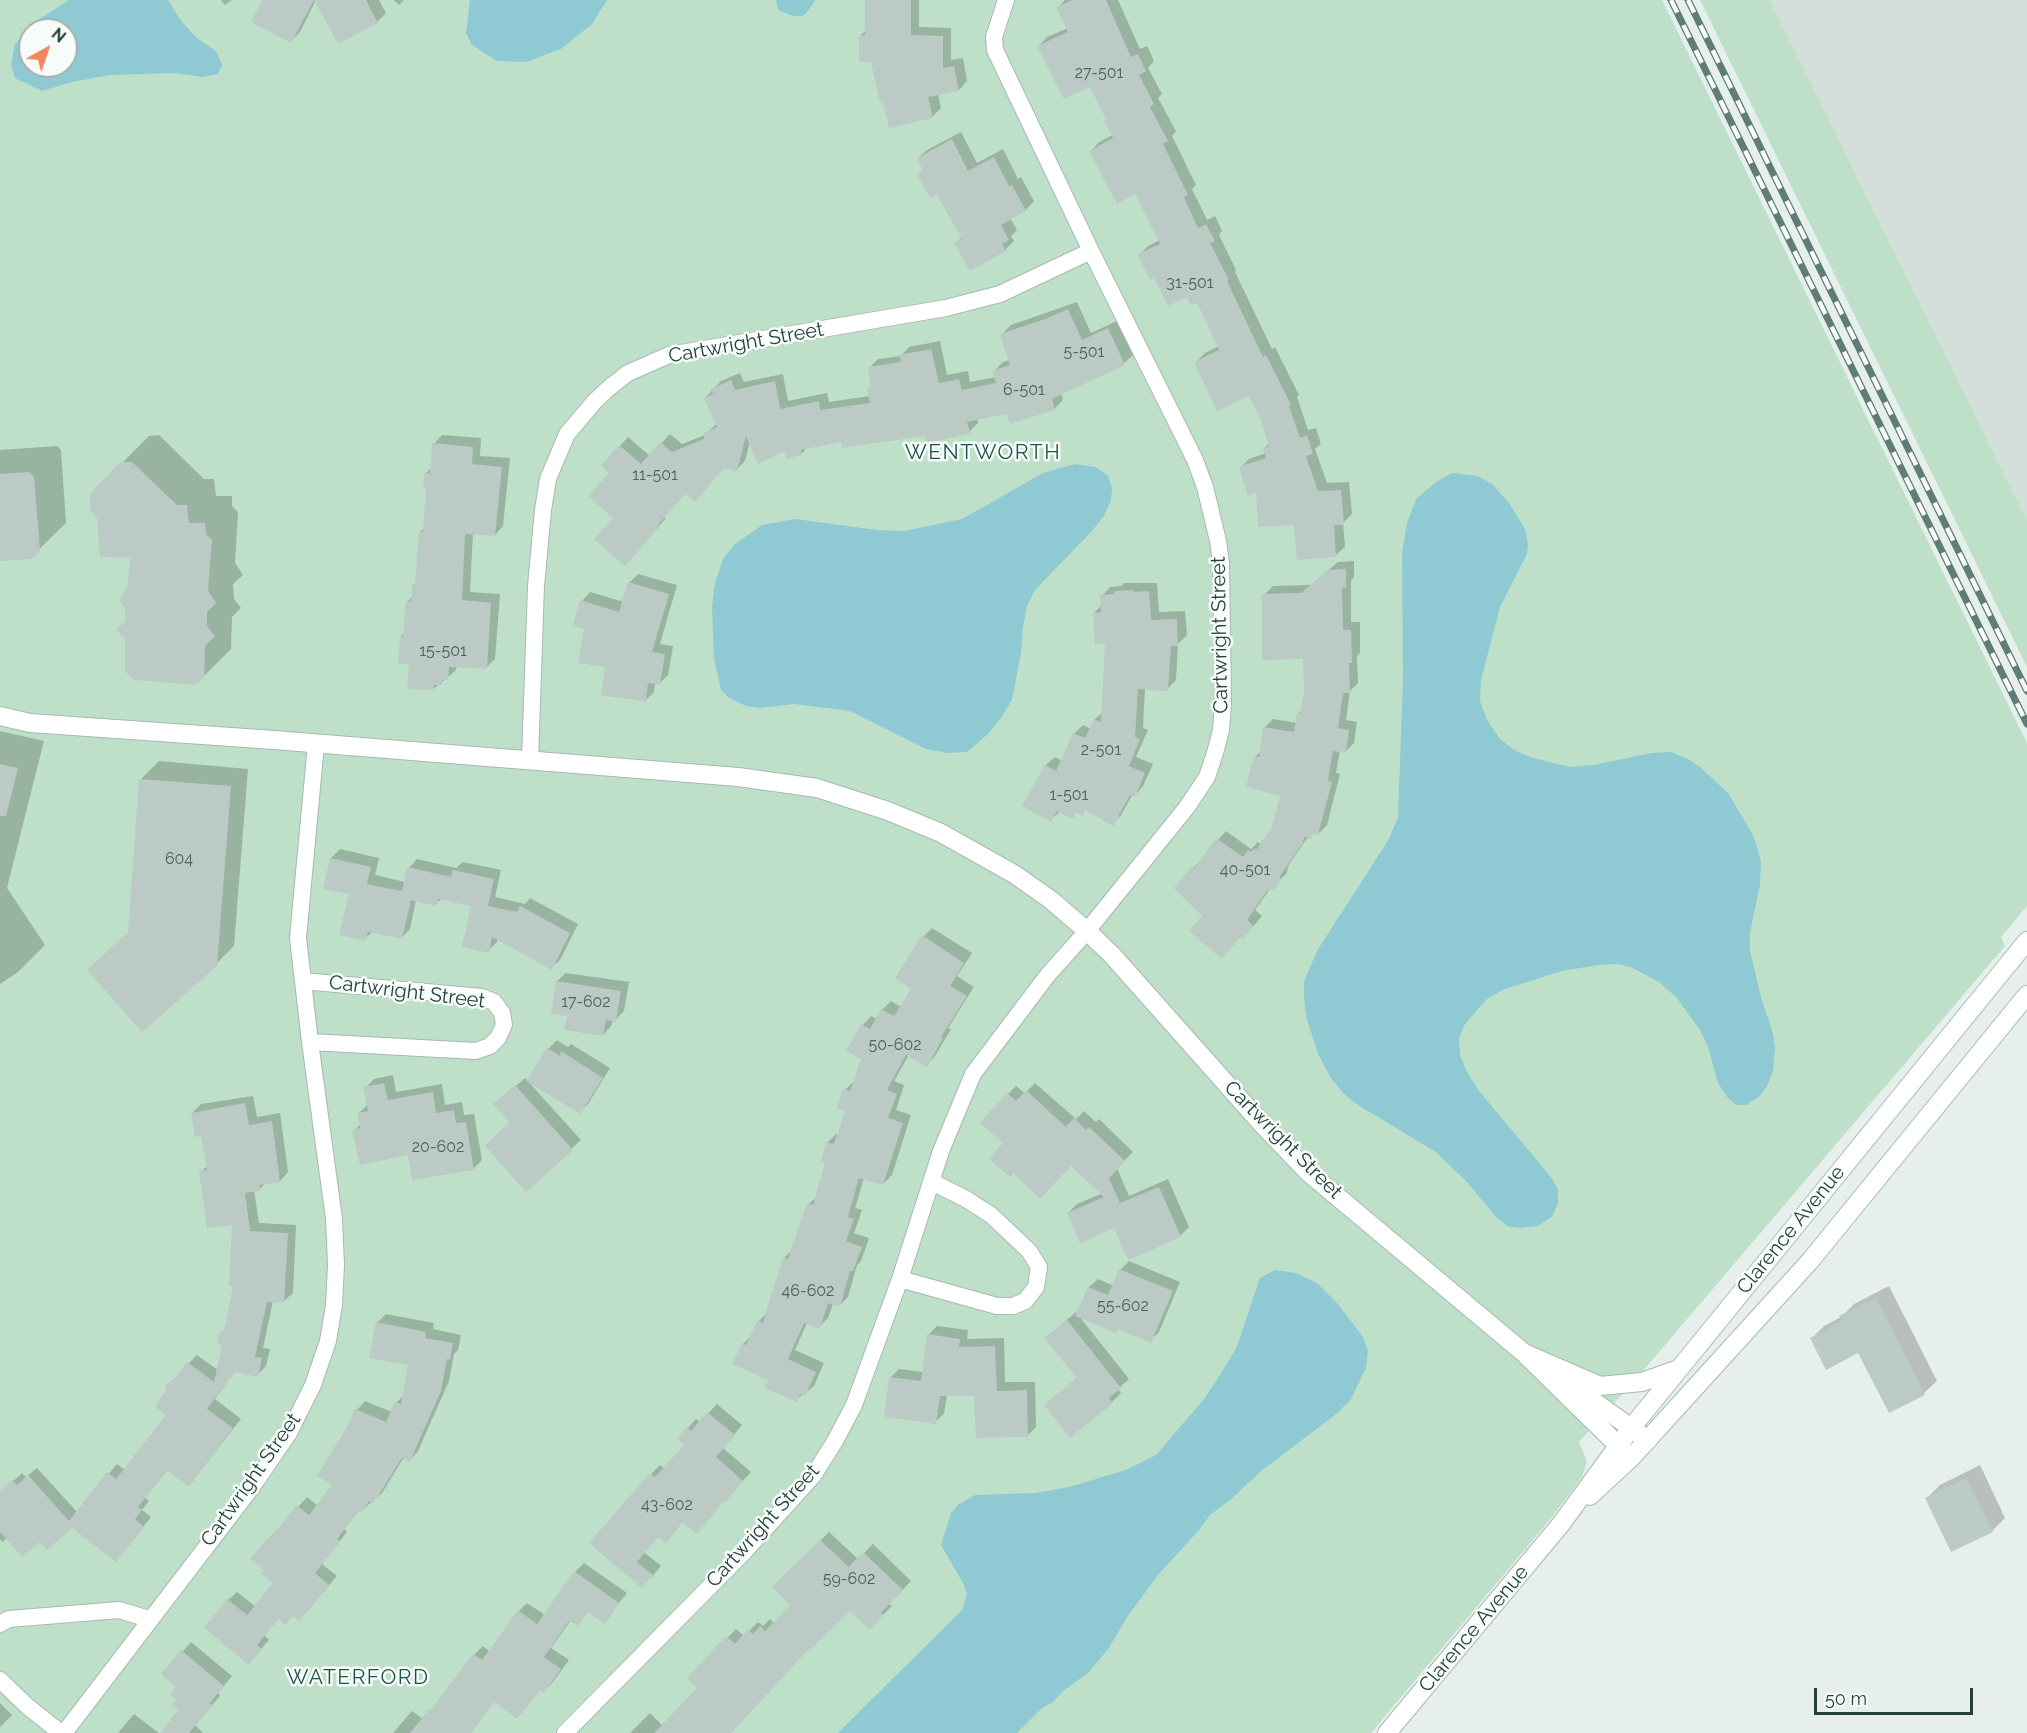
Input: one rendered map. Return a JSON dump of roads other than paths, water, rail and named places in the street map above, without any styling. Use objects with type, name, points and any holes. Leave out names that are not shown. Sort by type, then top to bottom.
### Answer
[{"type":"street","name":"Cartwright Street","points":[[564,1733],[745,1551],[813,1476],[854,1405],[900,1279],[941,1152],[973,1074],[1047,976],[1087,931],[1187,807],[1207,777],[1221,730],[1223,705],[1221,563],[1205,487],[1195,460],[1091,251],[995,50],[994,38],[1006,0]]},
{"type":"street","name":"Cartwright Street","points":[[530,760],[536,586],[548,479],[567,434],[610,387],[628,373],[669,355],[946,308],[1000,294],[1091,251]]},
{"type":"street","name":"Cartwright Street","points":[[0,716],[30,723],[738,777],[817,788],[888,811],[941,833],[1014,874],[1051,900],[1087,931],[1112,955],[1262,1124],[1308,1172],[1504,1335],[1631,1458]]},
{"type":"street","name":"Cartwright Street","points":[[0,1680],[27,1706],[62,1733],[252,1487],[289,1433],[313,1385],[328,1341],[336,1275],[334,1219],[298,938],[316,744]]},
{"type":"street","name":"Clarence Avenue","points":[[1387,1733],[1561,1524],[1617,1446],[1678,1369],[2027,941]]},
{"type":"street","name":"Cartwright Street","points":[[303,981],[482,997],[494,1002],[502,1013],[504,1025],[498,1038],[490,1046],[476,1051],[310,1042]]},
{"type":"street","name":"Clarence Avenue","points":[[1561,1524],[1631,1458],[1810,1261],[2027,995]]},
{"type":"street","points":[[900,1279],[997,1306],[1013,1306],[1025,1301],[1036,1287],[1040,1267],[1029,1251],[990,1215],[966,1199],[932,1182]]},
{"type":"street","name":"Cartwright Street","points":[[1524,1353],[1648,1440]]},
{"type":"street","points":[[1524,1353],[1600,1386],[1642,1382],[1678,1369]]},
{"type":"street","points":[[0,1624],[9,1619],[119,1610],[150,1619]]},
{"type":"water","points":[[69,0],[168,0],[182,22],[197,38],[216,51],[222,65],[218,74],[202,77],[175,73],[110,75],[72,82],[42,91],[15,78],[11,64],[15,44],[18,41],[18,78],[78,78],[78,18],[41,18]]},
{"type":"water","points":[[470,0],[607,0],[592,24],[561,49],[526,62],[497,61],[472,45],[466,33]]},
{"type":"water","points":[[776,0],[815,0],[803,16],[793,16],[778,10]]},
{"type":"water","points":[[1075,464],[1096,467],[1108,476],[1112,488],[1111,500],[1104,516],[1092,531],[1035,590],[1027,606],[1012,700],[988,734],[967,752],[948,753],[926,749],[850,711],[794,704],[760,708],[746,706],[729,698],[721,690],[714,658],[712,606],[715,583],[723,559],[734,545],[762,525],[795,519],[877,530],[904,531],[962,519],[1043,473]]},
{"type":"water","points":[[1452,473],[1477,476],[1492,484],[1509,503],[1525,529],[1528,544],[1527,554],[1500,607],[1481,680],[1480,701],[1487,720],[1500,739],[1516,751],[1533,758],[1570,767],[1593,765],[1652,753],[1671,752],[1688,759],[1728,793],[1753,835],[1761,861],[1760,885],[1750,932],[1750,951],[1762,1001],[1773,1033],[1775,1049],[1773,1071],[1767,1086],[1760,1096],[1746,1105],[1736,1105],[1727,1097],[1718,1083],[1708,1047],[1700,1030],[1676,997],[1659,982],[1633,968],[1619,964],[1598,965],[1562,971],[1505,989],[1487,999],[1465,1024],[1459,1038],[1460,1055],[1467,1072],[1479,1091],[1550,1176],[1558,1189],[1558,1203],[1552,1217],[1537,1226],[1521,1228],[1509,1227],[1497,1218],[1466,1181],[1436,1152],[1358,1105],[1343,1093],[1331,1078],[1318,1054],[1306,1016],[1304,995],[1304,982],[1317,951],[1389,839],[1398,817],[1403,679],[1402,553],[1407,523],[1416,499],[1436,482]]},
{"type":"water","points":[[1275,1270],[1296,1273],[1317,1283],[1337,1303],[1363,1337],[1368,1351],[1366,1368],[1351,1399],[1336,1414],[1260,1472],[1210,1515],[1157,1576],[1108,1649],[1089,1672],[1062,1692],[1053,1702],[1042,1708],[1017,1733],[838,1733],[962,1610],[967,1594],[941,1545],[951,1513],[958,1505],[975,1495],[1036,1493],[1069,1487],[1126,1470],[1156,1455],[1204,1399],[1220,1375],[1236,1349],[1260,1278]]},
{"type":"railway","points":[[1671,0],[2027,724]]},
{"type":"railway","points":[[1688,0],[2027,691]]},
{"type":"district","name":"WENTWORTH","points":[[983,453]]},
{"type":"district","name":"WATERFORD","points":[[358,1678]]}]
